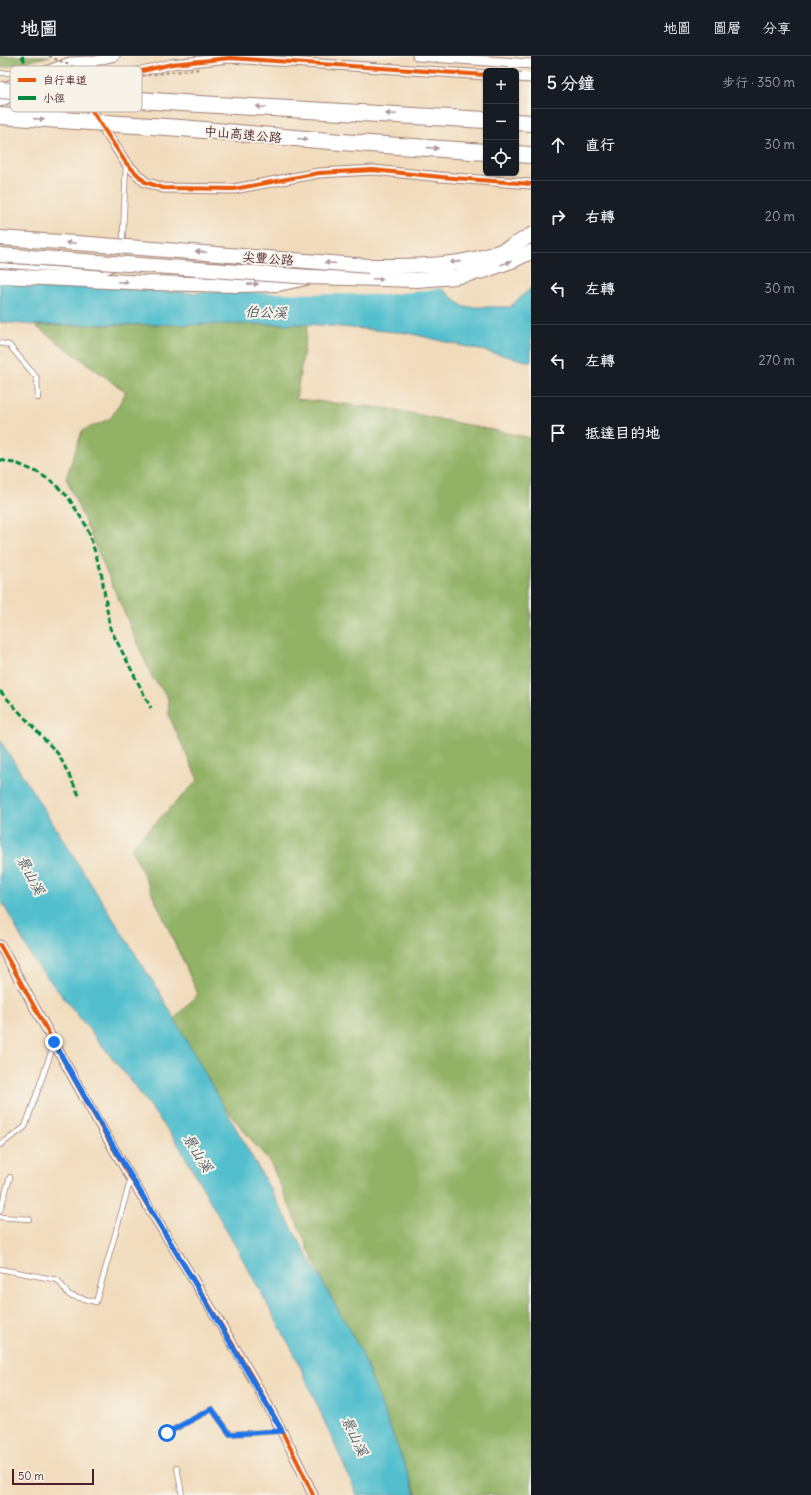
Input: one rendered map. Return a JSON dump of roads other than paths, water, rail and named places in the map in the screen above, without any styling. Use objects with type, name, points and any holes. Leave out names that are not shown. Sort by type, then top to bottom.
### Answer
[{"type":"highway","name":"中山高速公路","points":[[0,89],[10,90]]},
{"type":"highway","name":"中山高速公路","points":[[142,100],[483,120]]},
{"type":"highway","name":"中山高速公路","points":[[0,117],[181,128],[341,142],[483,152]]},
{"type":"highway","points":[[519,122],[531,123]]},
{"type":"highway","points":[[519,154],[531,155]]},
{"type":"main road","name":"尖豐公路","points":[[0,238],[369,266],[415,266],[468,260],[487,256],[517,244],[531,235]]},
{"type":"main road","name":"尖豐公路","points":[[0,255],[311,277],[418,280],[455,277],[484,271],[531,252]]},
{"type":"main road","points":[[0,276],[150,283],[237,285],[278,284],[311,277]]},
{"type":"street","points":[[84,66],[115,56]]},
{"type":"street","points":[[417,56],[531,64]]},
{"type":"street","points":[[142,71],[172,64],[230,58],[300,60],[483,75]]},
{"type":"street","points":[[60,66],[70,62],[96,61]]},
{"type":"street","points":[[519,77],[531,78]]},
{"type":"street","points":[[0,89],[10,85]]},
{"type":"street","points":[[0,102],[10,98]]},
{"type":"street","points":[[0,117],[11,112]]},
{"type":"street","points":[[93,112],[126,163],[144,182],[163,188],[234,189],[319,173],[373,170],[531,184]]},
{"type":"street","points":[[0,945],[131,1178],[211,1309],[282,1431],[313,1495]]},
{"type":"lane","points":[[0,73],[10,73]]},
{"type":"lane","points":[[0,265],[103,273],[114,269],[122,259],[126,163]]},
{"type":"lane","points":[[0,343],[9,344],[37,378],[38,398]]},
{"type":"lane","points":[[0,1145],[25,1127],[54,1042]]},
{"type":"lane","points":[[0,1211],[10,1177]]},
{"type":"lane","points":[[0,1269],[58,1280],[69,1295],[96,1302],[131,1178]]},
{"type":"lane","points":[[0,1217],[29,1219]]},
{"type":"lane","points":[[167,1433],[212,1409],[230,1434],[282,1431]]},
{"type":"lane","points":[[177,1467],[182,1495]]},
{"type":"water","name":"伯公溪","points":[[0,280],[195,293],[431,280],[464,307],[510,307],[531,288],[531,362],[408,333],[308,324],[34,325],[0,322]]},
{"type":"water","name":"景山溪","points":[[0,740],[160,993],[360,1349],[416,1495],[357,1495],[296,1357],[178,1144],[130,1080],[34,961],[0,898]]}]
